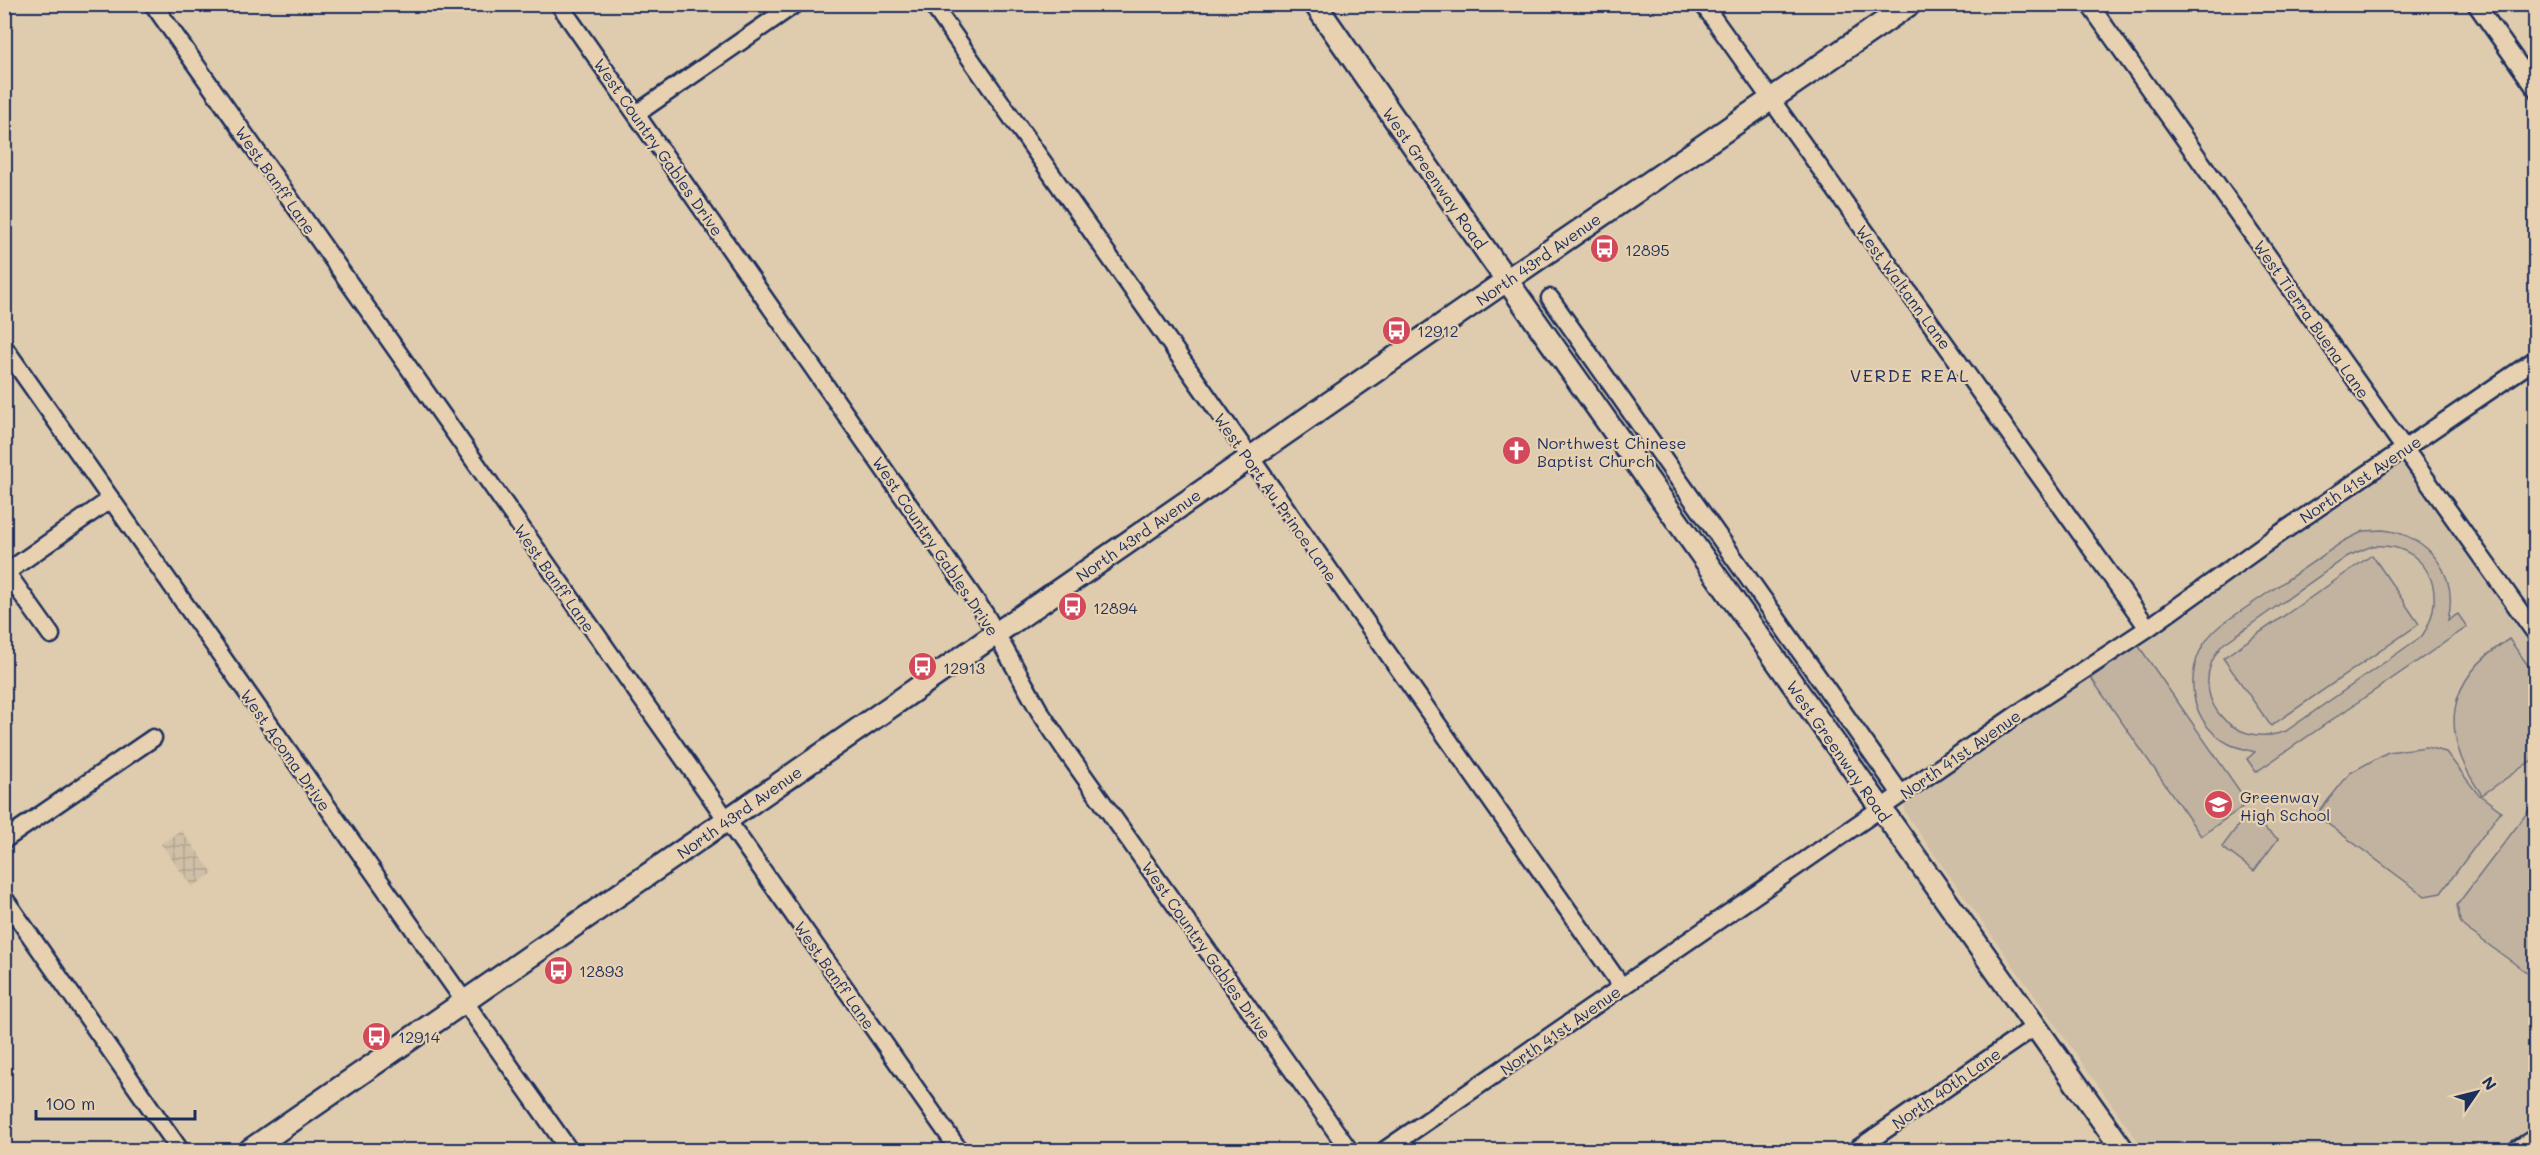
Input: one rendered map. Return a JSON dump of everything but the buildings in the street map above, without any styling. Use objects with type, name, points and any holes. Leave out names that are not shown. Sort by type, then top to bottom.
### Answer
[{"type":"main road","name":"West Greenway Road","points":[[1315,4],[1507,280],[2123,1150]]},
{"type":"main road","name":"North 43rd Avenue","points":[[249,1150],[1910,4]]},
{"type":"street","name":"West Banff Lane","points":[[153,4],[959,1150]]},
{"type":"street","name":"West Country Gables Drive","points":[[559,4],[985,614],[1040,712],[1064,748],[1349,1150]]},
{"type":"street","points":[[636,114],[795,4]]},
{"type":"street","name":"West Port Au Prince Lane","points":[[932,4],[1622,987]]},
{"type":"street","name":"West Waltann Lane","points":[[1703,4],[2148,628]]},
{"type":"street","name":"West Tierra Buena Lane","points":[[2088,4],[2535,634]]},
{"type":"street","points":[[2476,4],[2535,88]]},
{"type":"street","name":"West Greenway Road","points":[[1550,298],[1901,794]]},
{"type":"street","points":[[1557,350],[1577,336]]},
{"type":"street","name":"West Acoma Drive","points":[[4,347],[569,1150]]},
{"type":"street","name":"North 41st Avenue","points":[[1385,1150],[2019,712],[2148,628],[2272,539],[2535,359]]},
{"type":"street","points":[[51,635],[5,572],[111,499]]},
{"type":"street","points":[[4,840],[153,738]]},
{"type":"street","points":[[4,898],[180,1150]]},
{"type":"street","name":"North 40th Lane","points":[[1856,1150],[2036,1026]]},
{"type":"street","points":[[2516,1150],[2535,1137]]},
{"type":"shaded area","name":"Greenway High School","points":[[2397,462],[2408,467],[2535,650],[2535,1124],[2497,1150],[2144,1150],[1905,813],[1904,802]]},
{"type":"shaded area","points":[[2383,530],[2399,533],[2427,549],[2437,560],[2449,587],[2448,620],[2458,614],[2467,627],[2256,772],[2247,759],[2255,752],[2229,744],[2214,733],[2202,719],[2193,686],[2194,669],[2200,652],[2209,637],[2222,624],[2344,541],[2364,531]],"holes":[[[2372,546],[2391,547],[2407,552],[2419,561],[2428,573],[2433,587],[2434,603],[2430,620],[2422,636],[2286,731],[2266,735],[2247,733],[2231,725],[2219,714],[2211,698],[2208,681],[2211,663],[2222,645],[2348,556]]]},
{"type":"shaded area","points":[[2372,555],[2419,624],[2271,726],[2223,658]]},
{"type":"shaded area","points":[[2509,639],[2535,675],[2535,758],[2482,795],[2468,772],[2459,750],[2454,729],[2455,709],[2461,690],[2472,672],[2488,655]]},
{"type":"shaded area","points":[[2138,645],[2248,803],[2201,836],[2091,678]]},
{"type":"shaded area","points":[[2426,747],[2446,752],[2477,793],[2501,811],[2441,893],[2425,896],[2316,815],[2350,773],[2388,752]]},
{"type":"shaded area","points":[[2530,809],[2536,809],[2536,972],[2529,974],[2464,927],[2460,921],[2457,905]]},
{"type":"shaded area","points":[[2246,815],[2278,839],[2254,871],[2222,847]]},
{"type":"shaded area","points":[[181,830],[213,873],[192,887],[161,844]]},
{"type":"place","name":"12895","points":[[1604,249]]},
{"type":"place","name":"12912","points":[[1396,330]]},
{"type":"place","name":"Northwest Chinese Baptist Church","points":[[1516,451]]},
{"type":"place","name":"12894","points":[[1072,607]]},
{"type":"place","name":"12913","points":[[922,667]]},
{"type":"place","name":"Greenway High School","points":[[2219,805]]},
{"type":"place","name":"12893","points":[[558,970]]},
{"type":"place","name":"12914","points":[[377,1036]]},
{"type":"district","name":"VERDE REAL","points":[[1910,375]]}]
